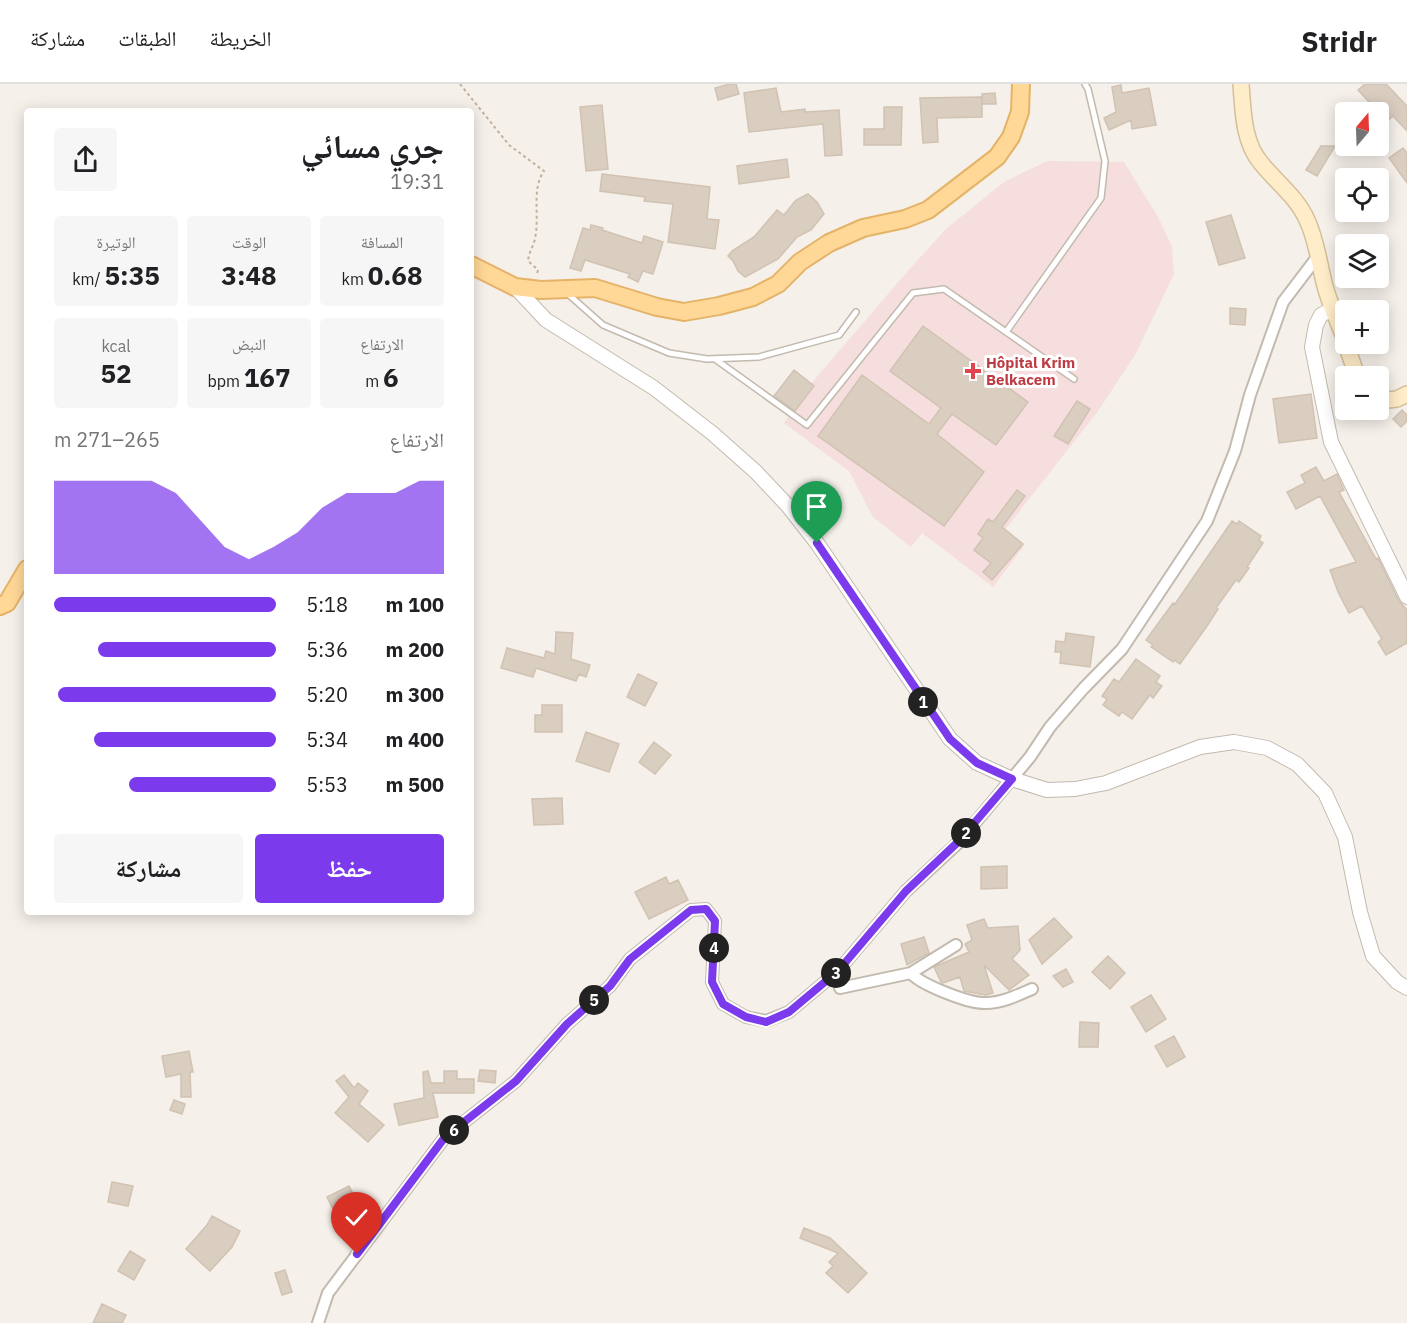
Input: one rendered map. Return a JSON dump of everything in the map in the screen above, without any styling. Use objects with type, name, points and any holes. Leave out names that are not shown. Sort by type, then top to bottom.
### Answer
[{"type":"main road","points":[[474,266],[515,287],[596,288],[657,307],[684,312],[753,297],[777,284],[800,262],[829,243],[863,228],[905,219],[928,210],[997,157],[1011,137],[1020,112],[1021,84]]},
{"type":"main road","points":[[1241,84],[1246,130],[1252,148],[1260,162],[1296,201],[1306,216],[1314,234],[1326,289],[1335,311]]},
{"type":"main road","points":[[1389,400],[1407,394]]},
{"type":"main road","points":[[0,606],[7,603],[24,574]]},
{"type":"street","points":[[318,1323],[328,1293],[445,1137],[516,1081],[567,1024],[610,986],[630,959],[691,910],[706,909],[715,921],[712,982],[723,1004],[746,1017],[766,1022],[789,1012],[838,971],[906,891],[958,842],[1012,779],[1050,727],[1122,649],[1207,521],[1235,452],[1250,395],[1283,302],[1318,256]]},
{"type":"street","points":[[515,287],[546,320],[654,388],[712,433],[756,472],[788,506],[817,543],[950,739],[977,763],[1012,779],[1047,790],[1075,789],[1106,783],[1200,747],[1234,742],[1267,748],[1297,764],[1325,793],[1345,837],[1360,912],[1373,956],[1397,982],[1407,988]]},
{"type":"street","points":[[1334,308],[1321,315],[1316,325],[1312,347],[1331,442],[1407,597]]},
{"type":"street","points":[[838,971],[840,988],[911,973],[956,945]]},
{"type":"street","points":[[911,973],[915,978],[936,988],[985,1004],[1009,999],[1032,989]]},
{"type":"lane","points":[[1006,332],[1101,198],[1104,162],[1089,89],[1085,84]]},
{"type":"lane","points":[[562,288],[603,325],[669,353],[715,359],[759,357],[839,335],[856,312]]},
{"type":"lane","points":[[715,359],[807,425],[913,293],[944,289],[1074,379]]},
{"type":"path","points":[[460,84],[509,145],[544,171],[538,180],[535,240],[529,249],[528,261],[538,270],[535,289]]},
{"type":"shaded area","name":"Hôpital Krim Belkacem","points":[[1047,161],[1124,162],[1158,217],[1172,247],[1174,274],[1135,355],[1098,411],[1004,531],[1024,546],[993,587],[922,533],[911,547],[873,517],[849,471],[784,423],[809,386],[946,229],[1004,182]]},
{"type":"building","points":[[736,84],[739,94],[718,100],[715,88]]},
{"type":"building","points":[[1365,84],[1386,84],[1407,106],[1407,131],[1393,116],[1389,119],[1389,102],[1369,102],[1358,90]]},
{"type":"building","points":[[1121,85],[1122,93],[1149,88],[1156,125],[1132,129],[1131,120],[1109,130],[1104,118],[1116,112],[1112,87]]},
{"type":"building","points":[[776,88],[781,112],[805,109],[805,112],[839,110],[842,155],[825,156],[823,124],[749,132],[744,93]]},
{"type":"building","points":[[995,93],[996,104],[982,104],[982,94]]},
{"type":"building","points":[[982,97],[982,117],[937,118],[938,142],[923,143],[920,98]]},
{"type":"building","points":[[602,105],[608,169],[586,171],[580,107]]},
{"type":"building","points":[[884,107],[902,107],[901,145],[864,145],[864,129],[884,129]]},
{"type":"building","points":[[1321,146],[1335,146],[1317,176],[1306,170]]},
{"type":"building","points":[[1403,148],[1407,153],[1407,183],[1389,158]]},
{"type":"building","points":[[787,159],[789,177],[739,184],[737,166]]},
{"type":"building","points":[[602,174],[710,187],[707,219],[719,220],[715,249],[668,242],[673,204],[644,201],[645,197],[600,191]]},
{"type":"building","points":[[808,194],[817,202],[824,214],[811,230],[797,237],[778,259],[745,277],[728,256],[754,237],[777,210],[784,215],[796,200]]},
{"type":"building","points":[[1231,215],[1245,258],[1219,265],[1206,222]]},
{"type":"building","points":[[591,225],[642,243],[644,236],[663,242],[653,274],[643,271],[638,282],[628,277],[630,274],[585,260],[581,271],[570,268],[583,228],[590,230]]},
{"type":"building","points":[[1230,308],[1246,309],[1245,325],[1230,324]]},
{"type":"building","points":[[923,326],[1028,402],[996,445],[952,414],[937,434],[984,472],[944,526],[818,436],[862,375],[929,424],[941,408],[890,371]]},
{"type":"building","points":[[794,370],[814,386],[795,411],[774,396]]},
{"type":"building","points":[[1311,394],[1317,438],[1279,443],[1273,399]]},
{"type":"building","points":[[1077,401],[1090,409],[1068,444],[1054,436]]},
{"type":"building","points":[[1402,410],[1407,415],[1407,421],[1401,427],[1393,419]]},
{"type":"building","points":[[1316,467],[1324,481],[1337,474],[1344,490],[1339,492],[1376,559],[1378,558],[1399,601],[1407,610],[1407,643],[1386,655],[1378,642],[1382,639],[1362,606],[1349,613],[1338,592],[1330,570],[1356,562],[1320,496],[1296,509],[1287,492],[1305,483],[1301,475]]},
{"type":"building","points":[[1017,490],[1025,496],[1002,527],[1023,544],[992,580],[983,572],[991,563],[974,550],[983,538],[978,534],[988,519],[993,522]]},
{"type":"building","points":[[1232,521],[1237,524],[1239,521],[1261,536],[1259,540],[1263,543],[1247,567],[1249,568],[1239,582],[1236,580],[1180,664],[1174,660],[1173,662],[1151,647],[1153,645],[1146,640],[1173,603],[1175,604]]},
{"type":"building","points":[[556,632],[573,633],[571,659],[590,665],[586,677],[579,674],[576,681],[536,668],[533,677],[501,668],[507,648],[544,658],[546,651],[555,654]]},
{"type":"building","points":[[1066,633],[1094,637],[1090,667],[1060,663],[1061,652],[1055,652],[1056,641],[1065,642]]},
{"type":"building","points":[[1136,659],[1160,676],[1156,682],[1162,686],[1153,698],[1150,695],[1132,719],[1122,712],[1119,716],[1103,705],[1107,699],[1102,696],[1114,679],[1119,682]]},
{"type":"building","points":[[638,674],[657,683],[645,706],[627,697]]},
{"type":"building","points":[[542,705],[562,705],[562,732],[535,732],[535,715],[542,715]]},
{"type":"building","points":[[586,732],[619,744],[609,772],[576,761]]},
{"type":"building","points":[[654,742],[671,755],[655,774],[639,762]]},
{"type":"building","points":[[562,798],[563,824],[534,825],[532,799]]},
{"type":"building","points":[[1007,866],[1007,888],[981,889],[981,867]]},
{"type":"building","points":[[666,877],[669,884],[678,880],[688,900],[649,919],[635,892]]},
{"type":"building","points":[[1054,918],[1072,937],[1042,964],[1029,940]]},
{"type":"building","points":[[984,919],[988,928],[1018,926],[1020,950],[1012,959],[1029,975],[1009,990],[984,965],[993,993],[986,995],[964,991],[960,977],[941,982],[934,967],[969,952],[965,944],[972,940],[967,925]]},
{"type":"building","points":[[924,937],[929,953],[907,965],[901,944]]},
{"type":"building","points":[[1108,956],[1125,973],[1110,989],[1092,972]]},
{"type":"building","points":[[1066,969],[1073,982],[1063,987],[1053,976]]},
{"type":"building","points":[[1151,995],[1166,1019],[1146,1032],[1131,1007]]},
{"type":"building","points":[[1080,1022],[1099,1023],[1098,1047],[1079,1047]]},
{"type":"building","points":[[1174,1036],[1185,1057],[1167,1067],[1155,1046]]},
{"type":"building","points":[[189,1051],[193,1072],[190,1072],[191,1097],[181,1097],[181,1074],[166,1077],[162,1056]]},
{"type":"building","points":[[480,1070],[496,1071],[495,1083],[478,1081]]},
{"type":"building","points":[[428,1071],[431,1083],[444,1083],[444,1071],[457,1071],[457,1079],[474,1079],[474,1093],[433,1093],[438,1117],[399,1125],[394,1104],[424,1098],[423,1072]]},
{"type":"building","points":[[344,1075],[354,1088],[358,1083],[368,1091],[359,1104],[384,1125],[368,1142],[335,1113],[349,1097],[336,1081]]},
{"type":"building","points":[[174,1100],[185,1104],[182,1114],[170,1110]]},
{"type":"building","points":[[112,1182],[133,1186],[128,1206],[108,1202]]},
{"type":"building","points":[[349,1186],[359,1205],[337,1217],[327,1197]]},
{"type":"building","points":[[212,1216],[240,1231],[232,1247],[210,1271],[186,1249]]},
{"type":"building","points":[[804,1228],[830,1238],[867,1273],[848,1293],[826,1273],[833,1266],[829,1262],[838,1253],[800,1238]]},
{"type":"building","points":[[130,1251],[145,1260],[134,1280],[118,1271]]},
{"type":"building","points":[[285,1270],[292,1292],[282,1295],[275,1273]]},
{"type":"building","points":[[102,1304],[126,1315],[122,1323],[93,1323]]},
{"type":"place","name":"Hôpital Krim Belkacem","points":[[973,371]]},
{"type":"route","points":[[357,1254],[445,1137],[516,1081],[567,1024],[610,986],[630,959],[691,910],[706,909],[715,921],[712,982],[723,1004],[746,1017],[766,1022],[789,1012],[838,971],[906,891],[958,842],[1012,779],[977,763],[950,739],[817,543]]}]
